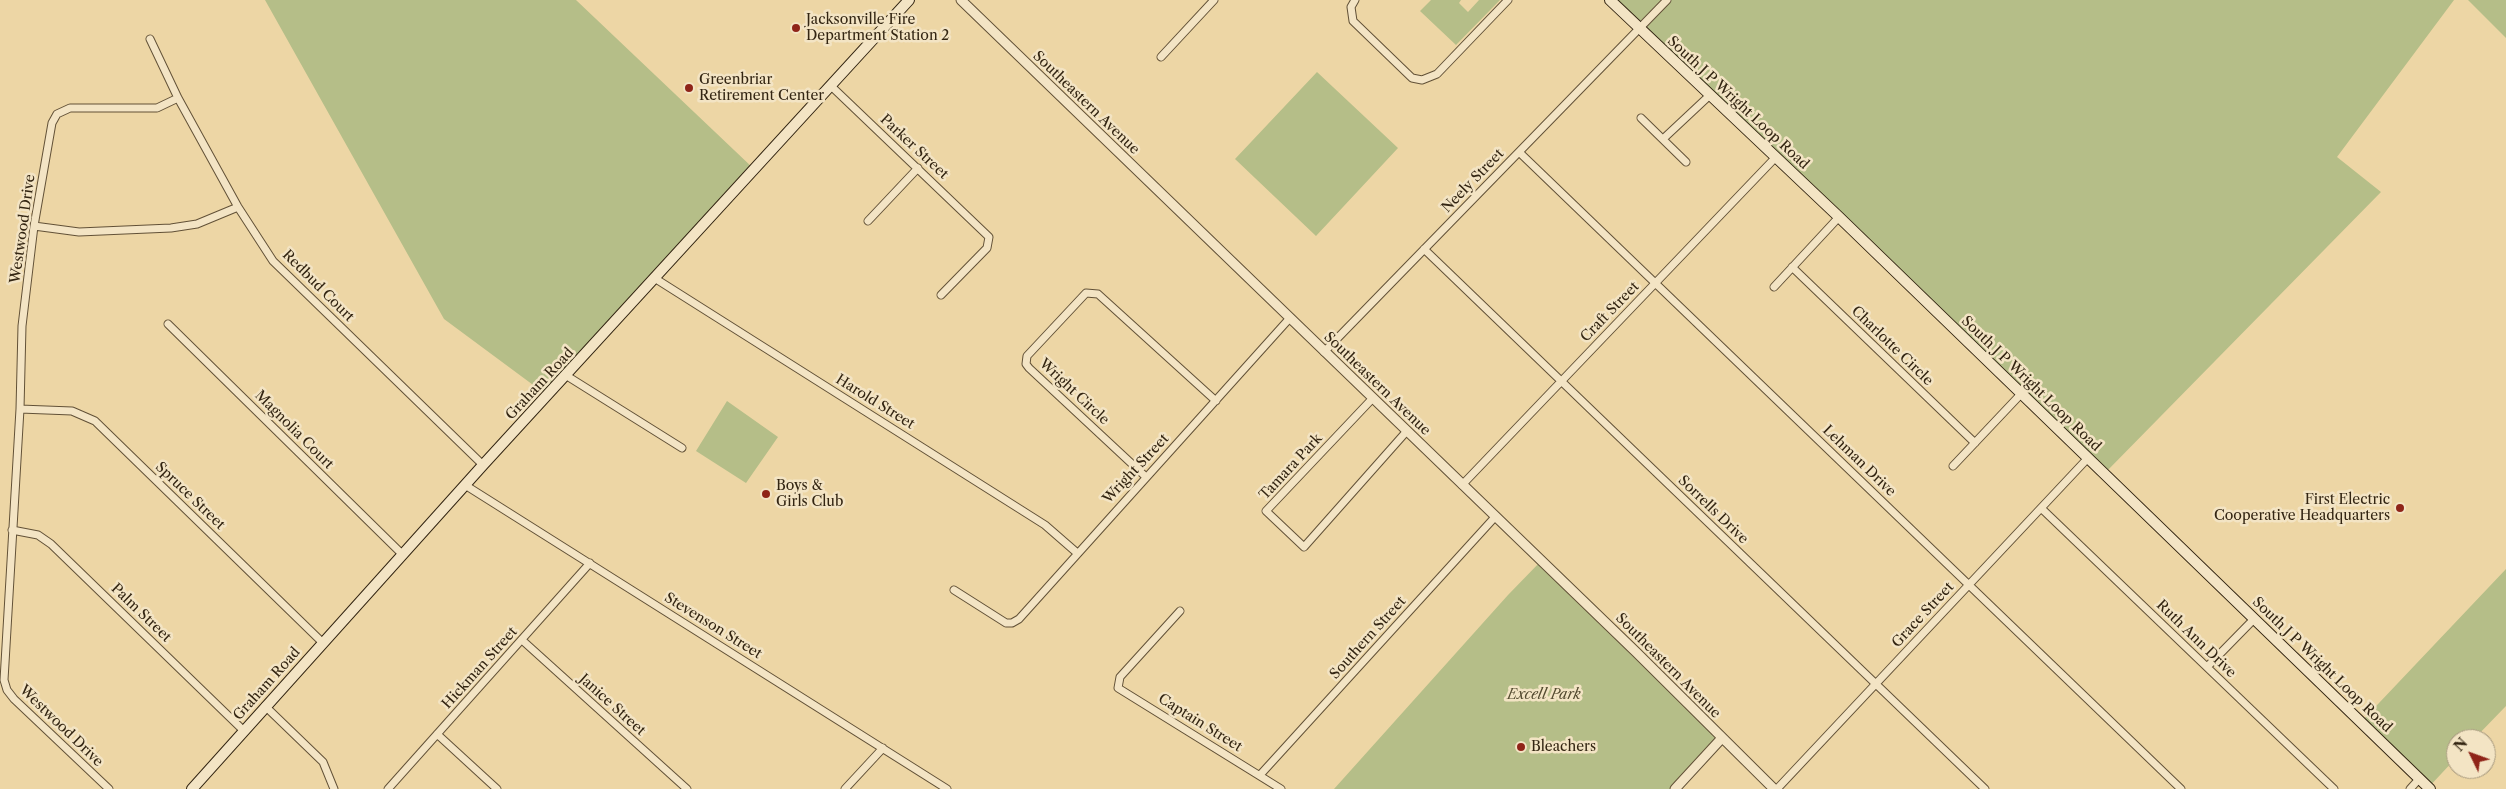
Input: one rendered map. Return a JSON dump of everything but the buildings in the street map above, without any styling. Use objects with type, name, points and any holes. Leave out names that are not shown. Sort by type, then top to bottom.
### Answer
[{"type":"main road","name":"Graham Road","points":[[192,789],[464,485],[656,279],[909,0]]},
{"type":"main road","name":"South J P Wright Loop Road","points":[[1610,0],[1776,157],[2430,789]]},
{"type":"street","name":"Southeastern Avenue","points":[[960,0],[1775,789]]},
{"type":"street","points":[[1161,57],[1214,0]]},
{"type":"street","points":[[1355,0],[1350,8],[1352,21],[1412,78],[1422,80],[1437,74],[1508,0]]},
{"type":"street","name":"Neely Street","points":[[1324,352],[1667,0]]},
{"type":"street","name":"Redbud Court","points":[[150,39],[178,98],[238,207],[273,261],[483,465]]},
{"type":"street","name":"Parker Street","points":[[830,85],[989,237],[987,248],[940,295]]},
{"type":"street","points":[[1663,139],[1710,95]]},
{"type":"street","name":"Westwood Drive","points":[[109,789],[14,700],[7,690],[4,680],[20,409],[22,326],[34,226],[52,123],[58,114],[70,108],[157,108],[178,98]]},
{"type":"street","points":[[1641,118],[1686,162]]},
{"type":"street","name":"Lehman Drive","points":[[1519,152],[2181,789]]},
{"type":"street","name":"Craft Street","points":[[1462,485],[1776,157]]},
{"type":"street","points":[[868,221],[918,168]]},
{"type":"street","points":[[34,226],[79,232],[171,228],[197,224],[238,207]]},
{"type":"street","points":[[1774,287],[1838,217]]},
{"type":"street","name":"Sorrells Drive","points":[[1424,249],[1985,789]]},
{"type":"street","name":"Charlotte Circle","points":[[1792,267],[1975,443]]},
{"type":"street","name":"Harold Street","points":[[656,279],[1045,525],[1076,552]]},
{"type":"street","name":"Wright Circle","points":[[1146,476],[1026,364],[1027,356],[1086,292],[1098,294],[1216,401]]},
{"type":"street","name":"Wright Street","points":[[954,590],[997,618],[1012,623],[1019,619],[1076,552],[1289,319]]},
{"type":"street","name":"Magnolia Court","points":[[168,324],[403,555]]},
{"type":"street","points":[[566,376],[682,448]]},
{"type":"street","points":[[1954,466],[2021,394]]},
{"type":"street","name":"Tamara Park","points":[[1372,399],[1266,511],[1304,547],[1406,432]]},
{"type":"street","name":"Spruce Street","points":[[20,409],[72,411],[95,421],[323,642]]},
{"type":"street","name":"Grace Street","points":[[1775,789],[2088,458]]},
{"type":"street","name":"Stevenson Street","points":[[464,485],[947,789]]},
{"type":"street","name":"Ruth Ann Drive","points":[[2041,508],[2334,789]]},
{"type":"street","name":"Southern Street","points":[[1260,775],[1495,517]]},
{"type":"street","name":"Palm Street","points":[[12,530],[38,535],[51,544],[244,731]]},
{"type":"street","name":"Hickman Street","points":[[388,789],[590,563]]},
{"type":"street","name":"Captain Street","points":[[1180,612],[1123,673],[1118,682],[1118,688],[1281,789]]},
{"type":"street","points":[[2207,667],[2254,619]]},
{"type":"street","name":"Janice Street","points":[[522,640],[686,789]]},
{"type":"street","points":[[265,706],[323,762],[334,789]]},
{"type":"street","points":[[437,734],[497,789]]},
{"type":"street","points":[[1675,789],[1721,738]]},
{"type":"street","points":[[846,789],[882,748]]},
{"type":"street","points":[[2410,789],[2419,779]]},
{"type":"green space","points":[[265,0],[576,0],[754,169],[548,396],[444,319]]},
{"type":"green space","points":[[1431,0],[1461,0],[1459,3],[1468,12],[1479,0],[1500,0],[1456,45],[1420,11]]},
{"type":"green space","points":[[1610,0],[2454,0],[2337,157],[2381,192],[2104,474]]},
{"type":"green space","points":[[2468,0],[2506,0],[2506,38]]},
{"type":"green space","points":[[1317,72],[1398,148],[1316,236],[1235,159]]},
{"type":"green space","points":[[727,401],[778,437],[746,483],[696,451]]},
{"type":"green space","name":"Excell Park","points":[[1541,561],[1721,739],[1675,789],[1334,789],[1508,595]]},
{"type":"green space","points":[[2506,569],[2506,706],[2484,729],[2446,729],[2446,769],[2427,789],[2361,722]]},
{"type":"place","name":"Jacksonville Fire Department Station 2","points":[[796,28]]},
{"type":"place","name":"Greenbriar Retirement Center","points":[[689,88]]},
{"type":"place","name":"Boys & Girls Club","points":[[766,494]]},
{"type":"place","name":"First Electric Cooperative Headquarters","points":[[2400,508]]},
{"type":"place","name":"Bleachers","points":[[1521,747]]}]
